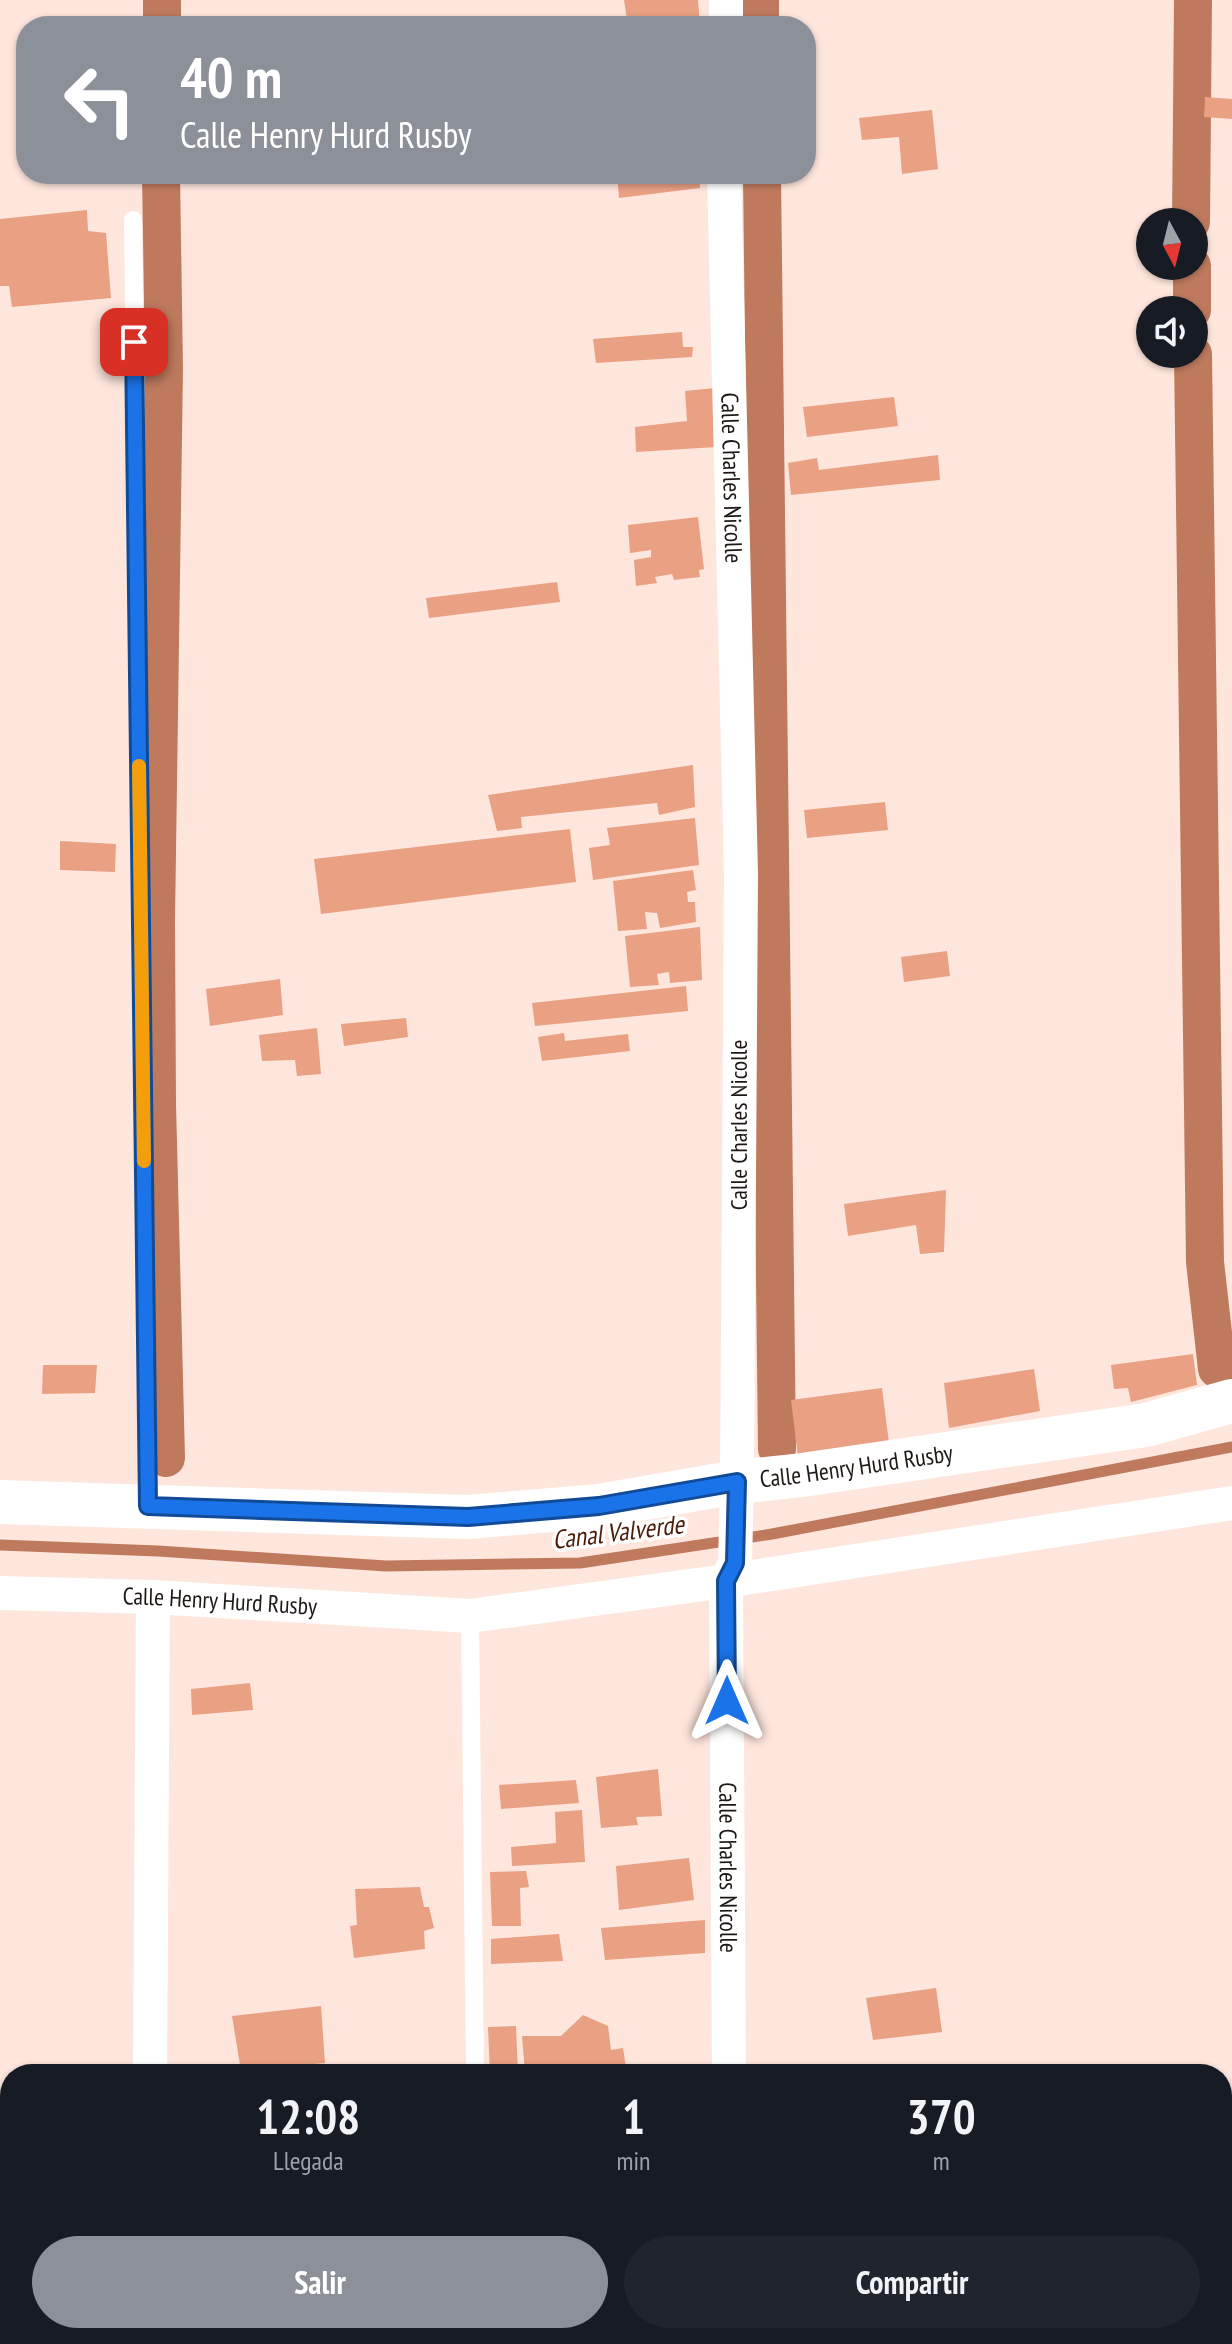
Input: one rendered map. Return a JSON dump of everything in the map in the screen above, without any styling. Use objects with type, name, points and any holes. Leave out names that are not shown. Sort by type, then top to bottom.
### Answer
[{"type":"street","name":"Calle Charles Nicolle","points":[[724,184],[741,874],[737,1498],[730,1572],[729,2064]]},
{"type":"street","name":"Calle Henry Hurd Rusby","points":[[0,1502],[468,1517],[737,1498],[802,1475],[1146,1425],[1232,1401]]},
{"type":"street","name":"Calle Henry Hurd Rusby","points":[[0,1593],[153,1597],[470,1616],[730,1572],[1232,1503]]},
{"type":"street","name":"Calle Henry Hurd Rusby","points":[[1150,1516],[1232,1516]]},
{"type":"street","points":[[150,2064],[153,1597]]},
{"type":"lane","points":[[133,220],[148,1506]]},
{"type":"lane","points":[[470,1616],[475,2064]]},
{"type":"building","points":[[624,0],[698,0],[699,16],[626,16]]},
{"type":"building","points":[[1205,97],[1232,99],[1232,119],[1204,117]]},
{"type":"building","points":[[932,110],[938,169],[902,174],[899,137],[862,140],[859,118]]},
{"type":"building","points":[[618,184],[700,184],[700,188],[619,198]]},
{"type":"building","points":[[87,210],[88,231],[106,233],[111,298],[12,307],[9,286],[0,286],[0,219]]},
{"type":"building","points":[[682,332],[683,347],[693,347],[692,357],[596,363],[593,339]]},
{"type":"building","points":[[714,388],[716,447],[636,452],[635,427],[687,421],[685,391]]},
{"type":"building","points":[[894,397],[898,426],[807,437],[803,407]]},
{"type":"building","points":[[938,455],[940,480],[791,495],[788,463],[817,458],[819,470]]},
{"type":"building","points":[[698,517],[704,569],[699,570],[700,577],[674,580],[672,574],[655,577],[657,583],[636,586],[634,560],[651,557],[651,550],[630,553],[628,525]]},
{"type":"building","points":[[557,582],[560,602],[429,618],[426,598]]},
{"type":"building","points":[[693,765],[695,807],[659,815],[657,803],[521,817],[522,828],[497,831],[488,795]]},
{"type":"building","points":[[885,802],[888,830],[807,838],[804,810]]},
{"type":"building","points":[[695,818],[699,865],[593,880],[589,848],[610,845],[607,828]]},
{"type":"building","points":[[570,829],[576,882],[321,914],[314,859]]},
{"type":"building","points":[[60,841],[116,844],[115,872],[60,870]]},
{"type":"building","points":[[693,870],[696,890],[687,892],[688,902],[695,902],[696,922],[660,928],[657,913],[645,912],[647,929],[618,931],[613,881]]},
{"type":"building","points":[[700,927],[702,980],[670,983],[669,972],[657,974],[659,985],[630,987],[625,936]]},
{"type":"building","points":[[947,951],[950,976],[904,982],[901,957]]},
{"type":"building","points":[[280,979],[283,1015],[210,1026],[206,989]]},
{"type":"building","points":[[686,986],[688,1011],[535,1026],[532,1003]]},
{"type":"building","points":[[406,1018],[408,1037],[344,1046],[341,1024]]},
{"type":"building","points":[[317,1028],[321,1074],[297,1076],[295,1060],[262,1061],[259,1035]]},
{"type":"building","points":[[564,1033],[565,1041],[628,1034],[630,1051],[542,1061],[538,1037]]},
{"type":"building","points":[[946,1190],[944,1252],[920,1254],[916,1225],[848,1236],[844,1204]]},
{"type":"building","points":[[1193,1354],[1197,1385],[1131,1402],[1128,1388],[1114,1389],[1111,1365]]},
{"type":"building","points":[[43,1365],[97,1365],[95,1393],[42,1394]]},
{"type":"building","points":[[1034,1369],[1040,1411],[949,1428],[944,1383]]},
{"type":"building","points":[[882,1388],[889,1443],[798,1457],[791,1400]]},
{"type":"building","points":[[250,1683],[253,1710],[192,1715],[191,1689]]},
{"type":"building","points":[[658,1769],[662,1816],[636,1817],[638,1825],[601,1828],[596,1777]]},
{"type":"building","points":[[576,1780],[579,1803],[501,1809],[499,1785]]},
{"type":"building","points":[[582,1810],[585,1862],[512,1866],[511,1847],[556,1843],[555,1812]]},
{"type":"building","points":[[689,1858],[694,1900],[619,1910],[616,1866]]},
{"type":"building","points":[[526,1871],[529,1887],[520,1888],[521,1926],[492,1926],[490,1872]]},
{"type":"building","points":[[420,1887],[424,1907],[429,1907],[434,1928],[424,1931],[425,1949],[354,1958],[350,1926],[357,1925],[355,1889]]},
{"type":"building","points":[[705,1920],[705,1953],[605,1960],[601,1928]]},
{"type":"building","points":[[559,1934],[563,1961],[491,1964],[491,1939]]},
{"type":"building","points":[[936,1988],[942,2032],[873,2040],[866,1998]]},
{"type":"building","points":[[321,2006],[325,2063],[240,2064],[232,2016]]},
{"type":"building","points":[[583,2015],[608,2026],[611,2050],[623,2048],[625,2064],[524,2064],[522,2036],[561,2036]]},
{"type":"building","points":[[516,2026],[518,2064],[490,2064],[488,2027]]},
{"type":"waterway","points":[[162,0],[162,16]]},
{"type":"waterway","points":[[760,0],[760,16]]},
{"type":"waterway","points":[[1191,208],[1193,0]]},
{"type":"waterway","points":[[161,184],[164,368],[156,921],[166,1458]]},
{"type":"waterway","points":[[762,184],[777,1449]]},
{"type":"waterway","points":[[1192,280],[1192,296]]},
{"type":"waterway","points":[[1193,368],[1205,1262],[1217,1369]]},
{"type":"waterway","name":"Canal Valverde","points":[[0,1545],[158,1551],[386,1566],[580,1563],[772,1534],[1232,1447]]},
{"type":"slow traffic","points":[[139,766],[144,1161]]},
{"type":"route","points":[[134,342],[148,1506],[468,1517],[599,1506],[737,1482],[735,1563],[726,1581],[727,1701]]}]
